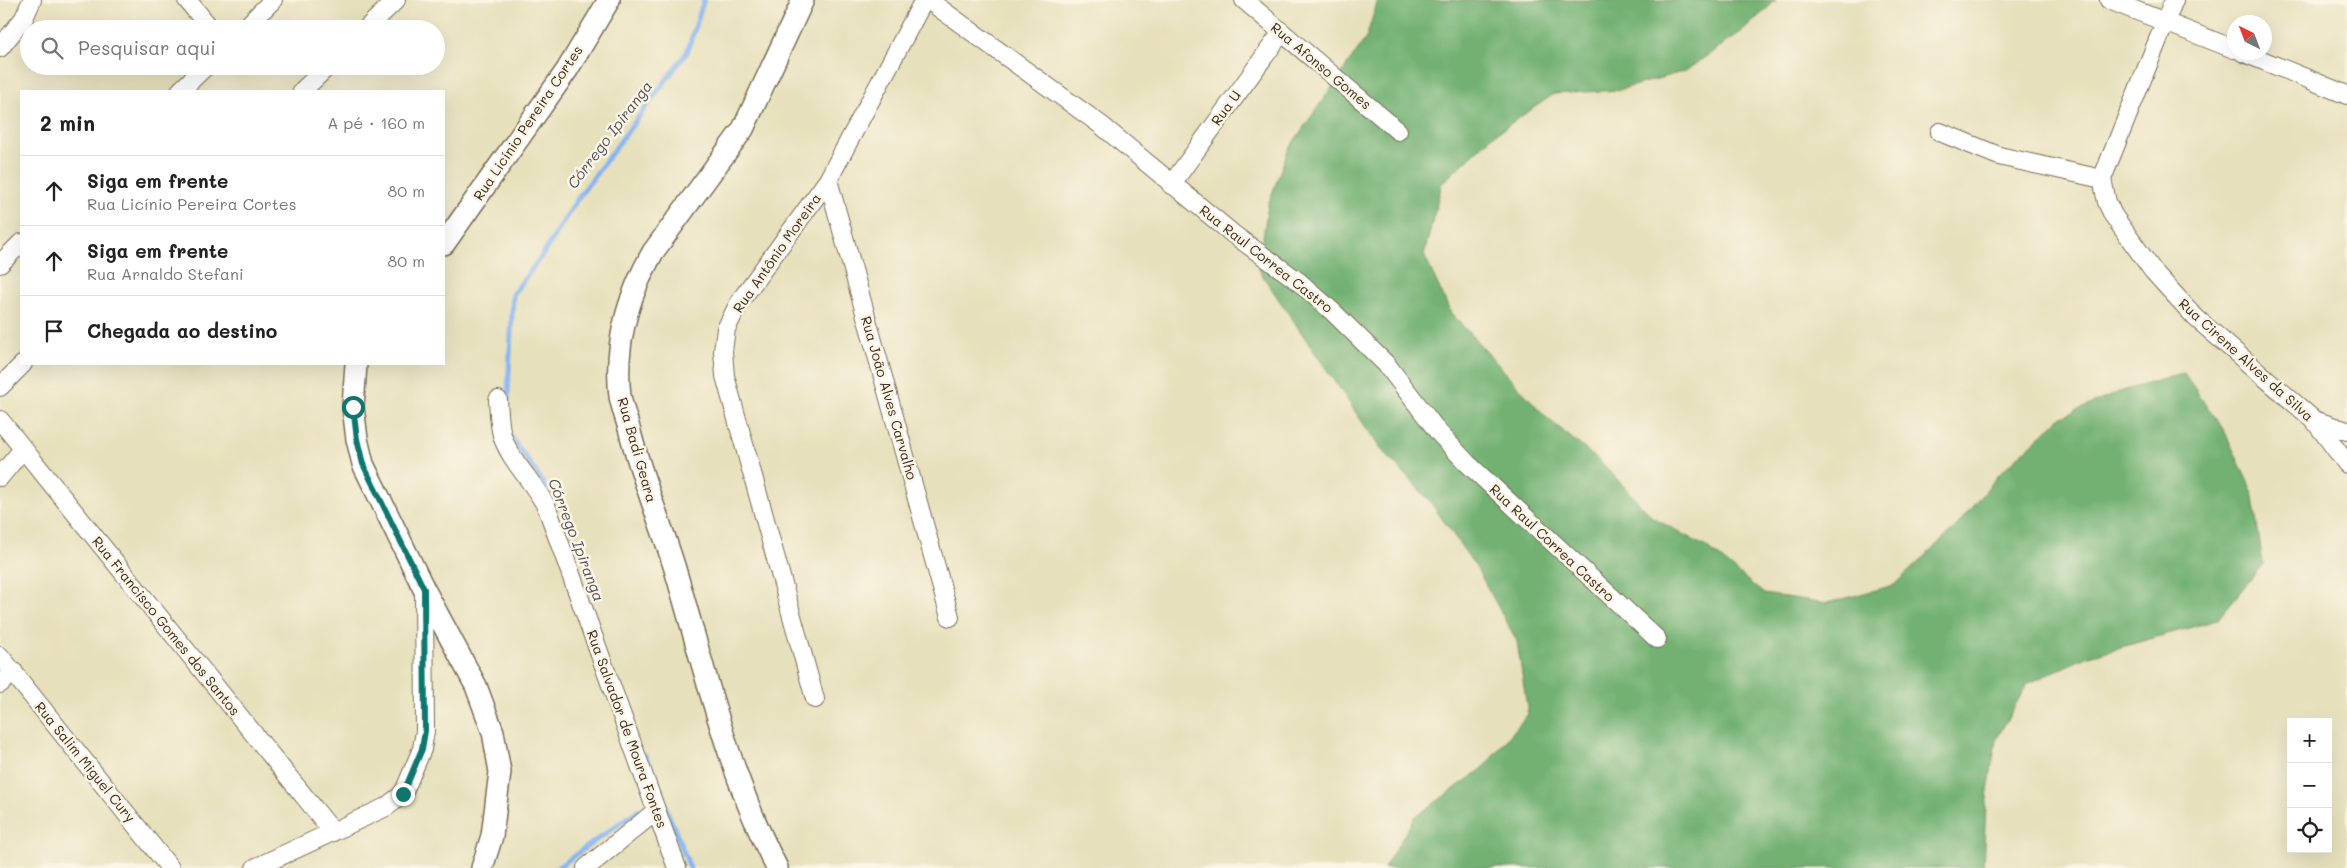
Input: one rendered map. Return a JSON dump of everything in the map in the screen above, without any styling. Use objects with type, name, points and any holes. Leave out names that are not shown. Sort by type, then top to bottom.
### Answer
[{"type":"street","points":[[22,20],[32,0]]},
{"type":"street","points":[[187,0],[204,20]]},
{"type":"street","points":[[253,20],[272,0]]},
{"type":"street","points":[[375,20],[396,0]]},
{"type":"street","name":"Rua Licínio Pereira Cortes","points":[[445,243],[567,70],[609,0]]},
{"type":"street","name":"Rua Badi Geara","points":[[777,868],[757,829],[724,739],[674,567],[636,454],[620,396],[619,354],[629,300],[641,272],[653,252],[744,129],[803,0]]},
{"type":"street","name":"Rua Antônio Moreira","points":[[815,699],[725,376],[723,351],[726,330],[740,301],[828,180],[924,0]]},
{"type":"street","name":"Rua Raul Correa Castro","points":[[928,0],[1100,124],[1171,185],[1298,281],[1387,365],[1439,433],[1467,463],[1656,639]]},
{"type":"street","name":"Rua Afonso Gomes","points":[[1244,0],[1398,131]]},
{"type":"street","points":[[2108,0],[2227,46]]},
{"type":"street","points":[[1940,132],[1999,156],[2102,179],[2174,0]]},
{"type":"street","points":[[0,48],[20,23]]},
{"type":"street","name":"Rua U","points":[[1171,185],[1282,32]]},
{"type":"street","points":[[2262,60],[2347,95]]},
{"type":"street","points":[[181,90],[197,75]]},
{"type":"street","points":[[303,90],[319,75]]},
{"type":"street","name":"Rua Cirene Alves da Silva","points":[[2102,179],[2107,202],[2113,215],[2153,271],[2196,318],[2314,420],[2347,464]]},
{"type":"street","name":"Rua João Alves Carvalho","points":[[828,180],[950,617]]},
{"type":"street","points":[[0,264],[20,244]]},
{"type":"street","points":[[0,386],[22,365]]},
{"type":"street","points":[[356,365],[353,407],[357,439],[363,464],[424,589],[476,686],[493,732],[500,772],[492,836],[482,868]]},
{"type":"street","name":"Rua Salvador de Moura Fontes","points":[[498,400],[501,434],[506,446],[539,491],[547,508],[677,868]]},
{"type":"street","name":"Rua Francisco Gomes dos Santos","points":[[0,420],[22,450],[333,832]]},
{"type":"street","points":[[2314,420],[2347,431]]},
{"type":"street","points":[[0,477],[22,450]]},
{"type":"street","points":[[255,868],[386,807],[403,794],[422,749],[425,731],[424,589]]},
{"type":"street","name":"Rua Salim Miguel Cury","points":[[0,656],[170,868]]},
{"type":"street","points":[[0,684],[14,672]]},
{"type":"street","points":[[586,868],[656,811]]},
{"type":"green space","points":[[1378,0],[1776,0],[1744,30],[1685,71],[1619,90],[1554,94],[1494,135],[1442,183],[1424,255],[1451,313],[1547,418],[1603,464],[1652,517],[1708,548],[1764,594],[1828,603],[1894,585],[1954,529],[2000,473],[2060,418],[2119,392],[2184,373],[2225,432],[2252,491],[2263,564],[2217,620],[2086,657],[2027,684],[1996,740],[1986,805],[1983,868],[1384,868],[1415,817],[1482,769],[1528,714],[1517,641],[1476,567],[1429,500],[1380,448],[1258,269],[1268,205],[1288,150],[1366,38]]},
{"type":"waterway","name":"Córrego Ipiranga","points":[[507,414],[513,294],[543,254],[578,198],[687,52],[704,0]]},
{"type":"waterway","name":"Córrego Ipiranga","points":[[509,434],[543,483],[546,492]]},
{"type":"waterway","name":"Córrego Ipiranga","points":[[645,755],[690,868]]},
{"type":"waterway","points":[[557,868],[638,810]]},
{"type":"route","points":[[353,407],[357,439],[363,464],[424,589],[425,731],[422,749],[403,794]]}]
